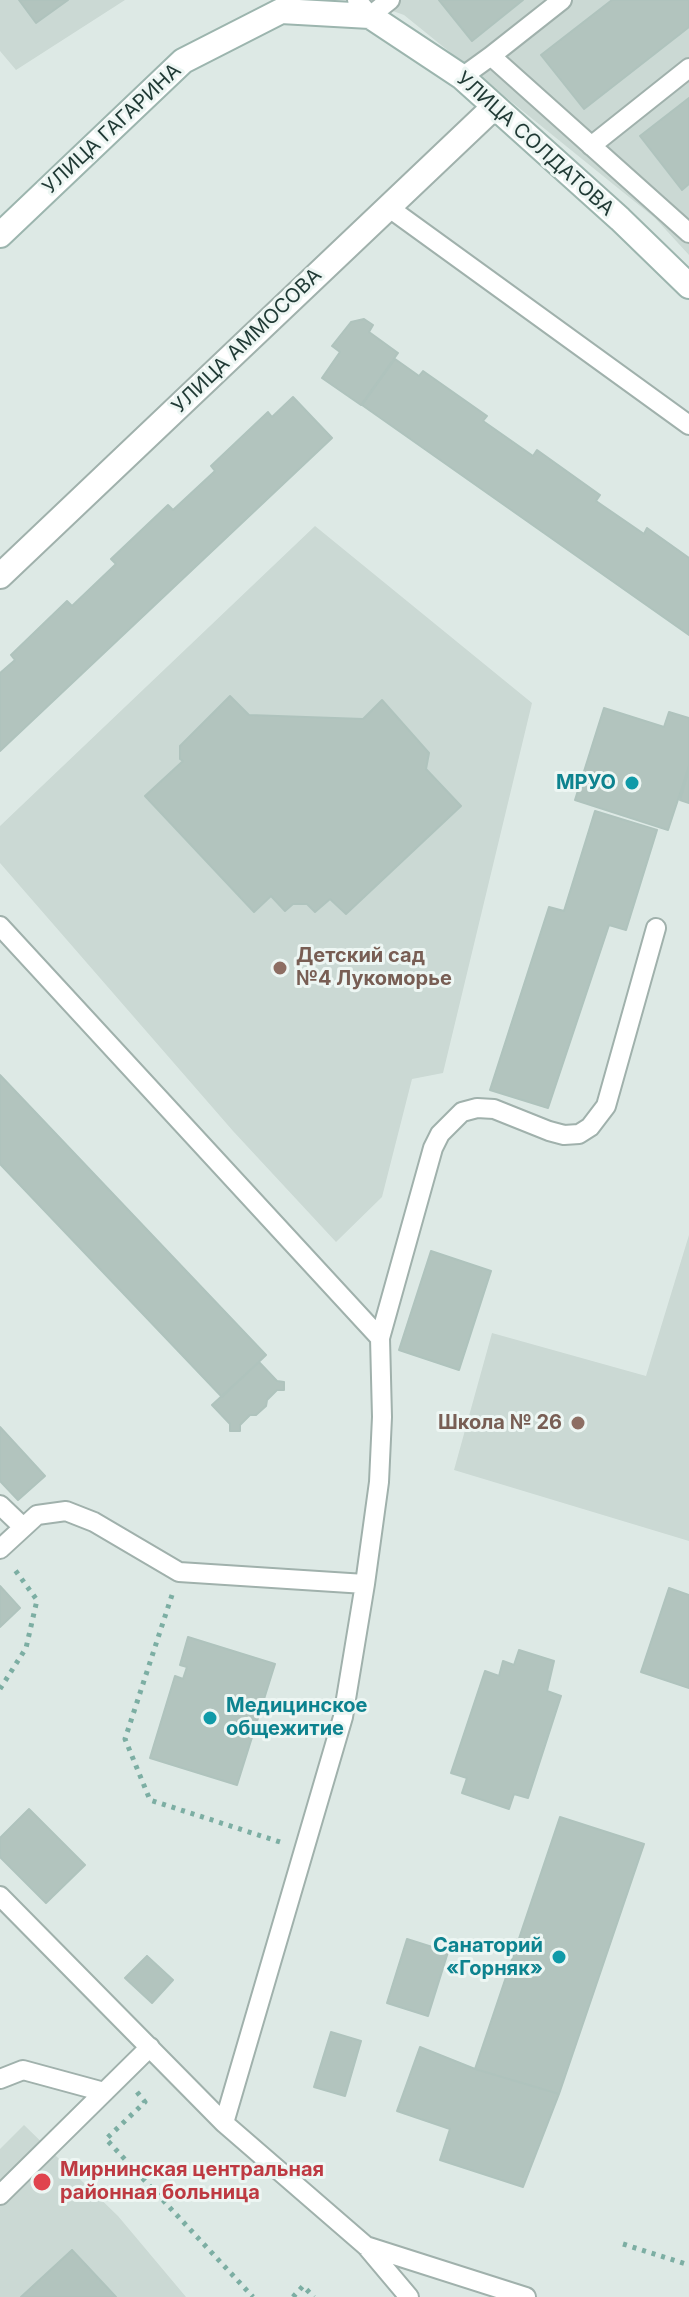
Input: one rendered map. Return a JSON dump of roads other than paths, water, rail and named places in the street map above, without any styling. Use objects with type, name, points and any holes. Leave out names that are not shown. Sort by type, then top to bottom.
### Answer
[{"type":"street","name":"УЛИЦА СОЛДАТОВА","points":[[364,8],[462,77],[620,219],[689,286]]},
{"type":"street","name":"УЛИЦА ГАГАРИНА","points":[[0,235],[183,61],[281,11],[364,8]]},
{"type":"street","name":"УЛИЦА АММОСОВА","points":[[0,576],[494,107]]},
{"type":"lane","points":[[364,8],[390,0]]},
{"type":"lane","points":[[462,77],[562,0]]},
{"type":"lane","points":[[491,56],[591,146],[686,225]]},
{"type":"lane","points":[[591,146],[689,68]]},
{"type":"lane","points":[[388,207],[689,425]]},
{"type":"lane","points":[[0,926],[380,1338]]},
{"type":"lane","points":[[224,2123],[343,1717],[379,1482],[382,1417],[380,1338],[433,1148],[440,1134],[462,1112],[477,1108],[494,1109],[564,1135],[579,1134],[590,1127],[606,1106],[656,928]]},
{"type":"lane","points":[[0,1505],[23,1527]]},
{"type":"lane","points":[[5,1556],[23,1527],[37,1515],[66,1511],[94,1522],[179,1572],[365,1584]]},
{"type":"lane","points":[[0,1896],[224,2123],[366,2246],[409,2297]]},
{"type":"lane","points":[[0,2195],[150,2047]]},
{"type":"lane","points":[[0,2079],[23,2070],[104,2092]]},
{"type":"lane","points":[[366,2246],[526,2297]]},
{"type":"place","name":"МРУО","points":[[632,783]]},
{"type":"place","name":"Детский сад №4 Лукоморье","points":[[280,968]]},
{"type":"place","name":"Школа № 26","points":[[578,1423]]},
{"type":"place","name":"Медицинское общежитие","points":[[210,1718]]},
{"type":"place","name":"Санаторий «Горняк»","points":[[559,1957]]},
{"type":"place","name":"Мирнинская центральная районная больница","points":[[42,2182]]}]
